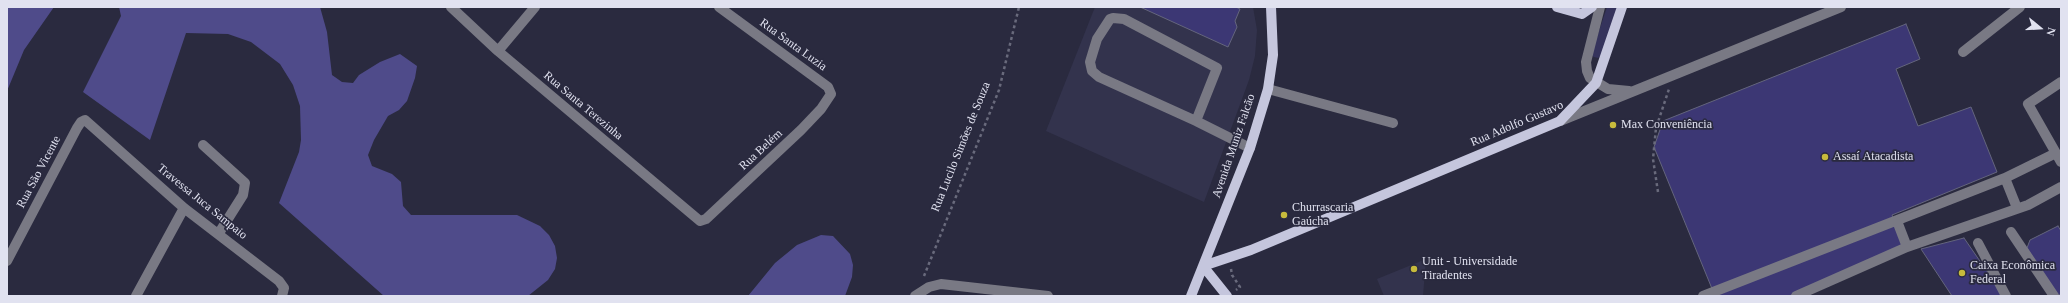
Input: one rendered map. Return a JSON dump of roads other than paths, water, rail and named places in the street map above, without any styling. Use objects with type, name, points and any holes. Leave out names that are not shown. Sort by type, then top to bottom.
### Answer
[{"type":"main road","name":"Avenida Muniz Falcão","points":[[1191,296],[1250,148],[1268,89],[1273,55],[1271,7]]},
{"type":"main road","points":[[1557,7],[1582,14],[1592,7]]},
{"type":"main road","points":[[1560,121],[1596,83],[1622,7]]},
{"type":"main road","name":"Rua Adolfo Gustavo","points":[[1203,266],[1251,250],[1560,121]]},
{"type":"main road","points":[[1203,266],[1227,296]]},
{"type":"street","name":"Rua Santa Terezinha","points":[[451,7],[498,52],[700,221]]},
{"type":"street","points":[[498,52],[535,7]]},
{"type":"street","name":"Rua Santa Luzia","points":[[719,7],[831,91]]},
{"type":"street","points":[[1600,7],[1586,62],[1586,71],[1590,78],[1596,83],[1608,89],[1618,92],[1635,91]]},
{"type":"street","name":"Rua Adolfo Gustavo","points":[[1560,121],[1841,7]]},
{"type":"street","points":[[1963,52],[2020,7]]},
{"type":"street","points":[[1196,121],[1217,68],[1124,19],[1114,18],[1110,20],[1098,39],[1090,62],[1092,72],[1099,78],[1196,121],[1250,148]]},
{"type":"street","points":[[1703,296],[2058,158],[2028,104],[2061,82]]},
{"type":"street","points":[[1268,89],[1393,123]]},
{"type":"street","name":"Rua Belém","points":[[700,221],[706,220],[801,130],[831,97],[831,91]]},
{"type":"street","name":"Travessa Juca Sampaio","points":[[85,120],[184,208],[219,233],[279,281],[283,292]]},
{"type":"street","name":"Rua São Vicente","points":[[7,261],[77,128],[81,122],[85,120]]},
{"type":"street","points":[[204,145],[245,183],[243,195],[219,233]]},
{"type":"street","points":[[2005,178],[2017,208]]},
{"type":"street","points":[[1796,296],[1907,247],[2017,208],[2061,187]]},
{"type":"street","points":[[136,296],[184,208]]},
{"type":"street","points":[[1897,220],[1907,247]]},
{"type":"street","points":[[2011,232],[2054,296]]},
{"type":"street","points":[[1978,243],[2006,296]]},
{"type":"street","points":[[916,295],[929,287],[941,284],[1048,296]]},
{"type":"place","name":"Max Conveniência","points":[[1613,125]]},
{"type":"place","name":"Assaí Atacadista","points":[[1825,157]]},
{"type":"place","name":"Churrascaria Gaúcha","points":[[1284,215]]},
{"type":"place","name":"Unit - Universidade Tiradentes","points":[[1414,269]]},
{"type":"place","name":"Caixa Econômica Federal","points":[[1962,273]]}]
